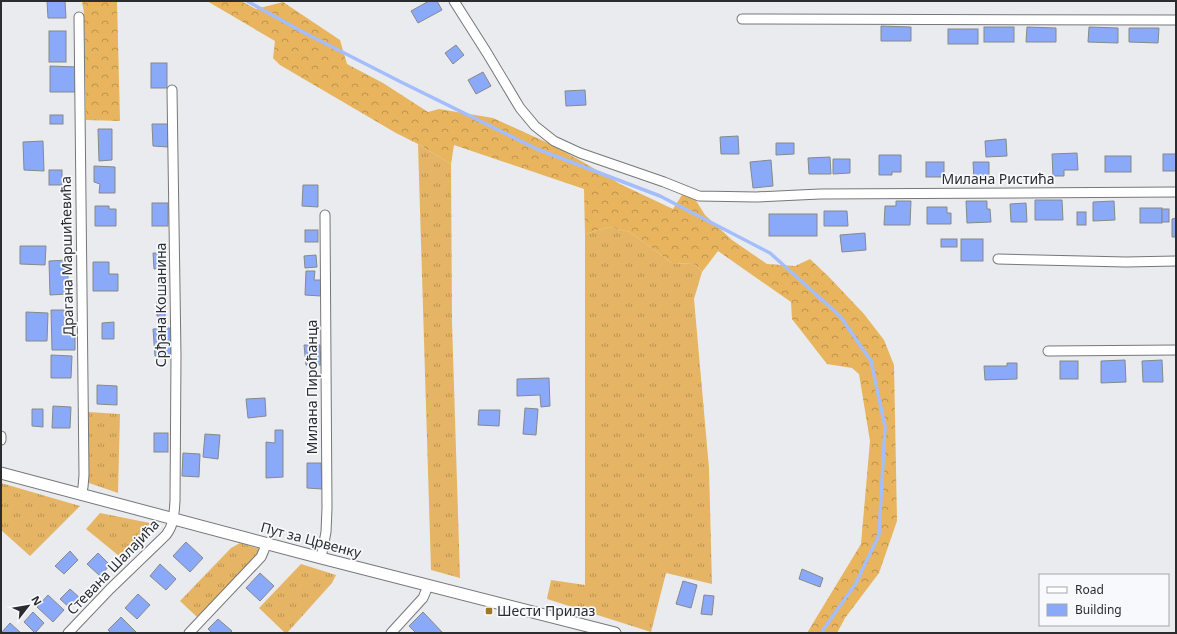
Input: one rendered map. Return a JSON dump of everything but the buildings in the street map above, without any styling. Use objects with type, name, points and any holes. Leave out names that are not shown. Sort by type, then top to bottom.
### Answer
[{"type":"street","name":"Милана Ристића","points":[[454,1],[520,108],[535,126],[554,141],[580,153],[664,182],[699,196],[756,197],[820,194],[1176,192]]},
{"type":"street","name":"Драгана Маршићевића","points":[[79,17],[84,475],[81,495]]},
{"type":"street","points":[[742,19],[1176,20]]},
{"type":"street","name":"Срђана Кошанина","points":[[172,90],[176,387],[175,501],[173,519]]},
{"type":"street","name":"Милана Пироћанца","points":[[321,558],[326,532],[325,215]]},
{"type":"street","points":[[998,259],[1126,262],[1176,261]]},
{"type":"street","points":[[1048,351],[1176,350]]},
{"type":"street","name":"Пут за Црвенку","points":[[1,473],[428,586],[615,633]]},
{"type":"street","name":"Стевана Шалајића","points":[[68,633],[166,535],[170,529],[173,519]]},
{"type":"street","points":[[189,633],[261,557],[266,543]]},
{"type":"street","points":[[391,633],[423,598],[428,586]]},
{"type":"green space","points":[[82,1],[117,1],[120,121],[86,120],[84,13]]},
{"type":"green space","points":[[207,1],[241,1],[256,9],[283,2],[340,40],[347,64],[383,83],[428,112],[439,109],[493,118],[548,143],[620,184],[673,209],[682,195],[695,199],[705,215],[732,240],[767,264],[795,266],[810,259],[829,277],[864,314],[884,340],[894,365],[897,521],[879,573],[845,618],[837,633],[807,633],[861,544],[870,441],[859,374],[852,368],[827,364],[792,319],[791,302],[718,251],[702,272],[694,264],[672,263],[630,232],[609,227],[585,234],[584,189],[454,145],[451,164],[280,65],[273,58],[275,41]]},
{"type":"green space","points":[[418,144],[451,164],[452,322],[460,578],[431,570]]},
{"type":"green space","points":[[609,227],[630,232],[672,263],[694,264],[702,272],[694,299],[709,468],[712,584],[666,573],[651,632],[547,599],[551,580],[585,585],[585,234]]},
{"type":"green space","points":[[88,412],[120,414],[118,493],[89,483]]},
{"type":"green space","points":[[1,483],[80,506],[30,556],[1,530]]},
{"type":"green space","points":[[100,513],[150,523],[124,560],[86,529]]},
{"type":"green space","points":[[240,543],[260,549],[245,569],[197,617],[180,601],[231,548]]},
{"type":"green space","points":[[301,564],[336,575],[332,583],[287,633],[285,633],[259,608]]},
{"type":"waterway","points":[[247,1],[301,31],[537,149],[660,196],[770,253],[840,316],[871,361],[885,427],[879,535],[856,583],[821,633]]},
{"type":"place","name":"Шести Прилаз","points":[[489,611]]}]
